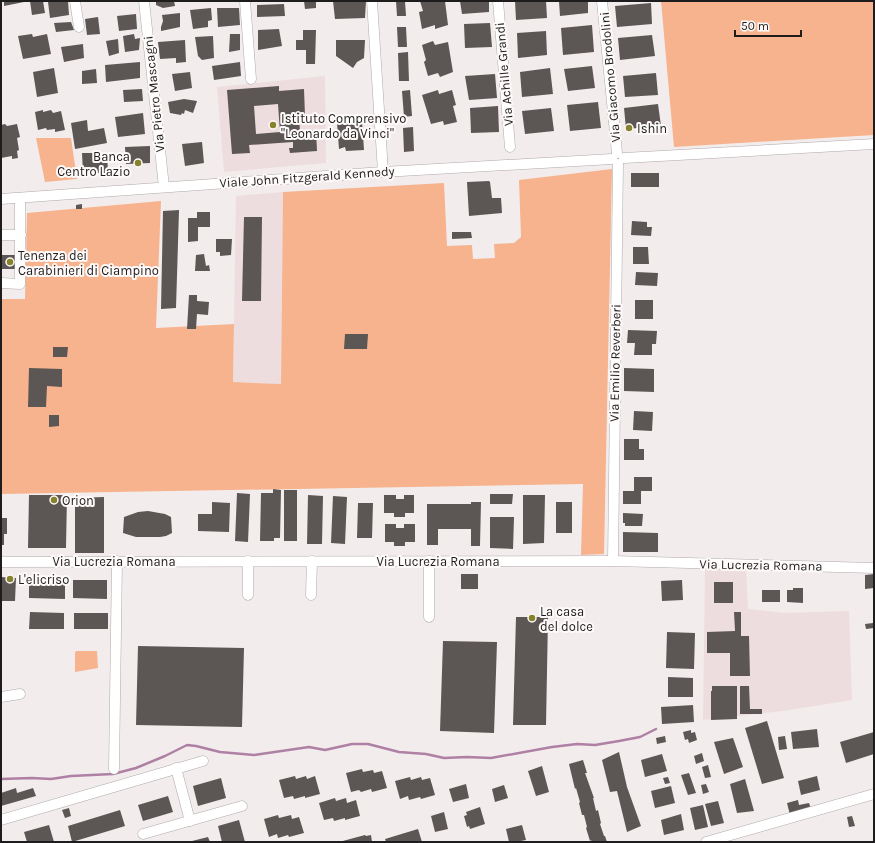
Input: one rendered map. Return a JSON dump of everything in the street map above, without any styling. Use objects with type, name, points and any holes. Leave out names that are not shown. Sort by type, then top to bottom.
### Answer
[{"type":"street","points":[[75,1],[79,27]]},
{"type":"street","name":"Via Pietro Mascagni","points":[[144,1],[164,187]]},
{"type":"street","points":[[245,1],[251,79]]},
{"type":"street","points":[[372,1],[383,172]]},
{"type":"street","name":"Via Achille Grandi","points":[[498,1],[510,147]]},
{"type":"street","name":"Via Giacomo Brodolini","points":[[602,1],[618,159]]},
{"type":"street","name":"Viale John Fitzgerald Kennedy","points":[[1,199],[383,172],[874,144]]},
{"type":"street","name":"Via Emilio Reverberi","points":[[613,561],[618,159]]},
{"type":"street","points":[[1,284],[20,284],[20,198]]},
{"type":"street","points":[[1,236],[21,235]]},
{"type":"street","points":[[114,769],[117,561]]},
{"type":"street","points":[[248,561],[248,595]]},
{"type":"street","points":[[311,595],[312,561]]},
{"type":"street","points":[[429,617],[430,561]]},
{"type":"street","name":"Via Lucrezia Romana","points":[[1,562],[613,561],[874,568]]},
{"type":"street","points":[[1,697],[20,694]]},
{"type":"street","points":[[1,820],[203,761]]},
{"type":"street","points":[[176,768],[190,821]]},
{"type":"street","points":[[706,842],[874,794]]},
{"type":"street","points":[[143,834],[242,806]]},
{"type":"shaded area","points":[[661,1],[874,1],[874,135],[674,147]]},
{"type":"shaded area","name":"Istituto Comprensivo \"Leonardo da Vinci\"","points":[[325,76],[326,163],[224,172],[217,87]]},
{"type":"shaded area","points":[[36,138],[71,138],[77,179],[45,182]]},
{"type":"shaded area","points":[[612,169],[604,554],[581,555],[583,484],[1,494],[1,299],[25,299],[27,213],[161,201],[156,328],[234,324],[233,382],[281,384],[283,192],[444,183],[447,246],[472,245],[473,259],[495,258],[494,244],[514,243],[521,237],[519,180]]},
{"type":"shaded area","points":[[283,192],[281,384],[233,382],[236,196]]},
{"type":"shaded area","points":[[705,569],[746,569],[748,609],[785,613],[849,611],[852,700],[783,711],[703,720]]},
{"type":"shaded area","points":[[76,651],[97,651],[98,668],[75,672]]},
{"type":"building","points":[[4,1],[24,1],[24,2],[4,6]]},
{"type":"building","points":[[30,1],[43,1],[45,13],[32,15]]},
{"type":"building","points":[[68,1],[69,15],[50,18],[48,2]]},
{"type":"building","points":[[156,1],[174,1],[175,6],[163,8],[156,5]]},
{"type":"building","points":[[304,1],[316,1],[316,8],[305,9]]},
{"type":"building","points":[[333,1],[366,1],[365,18],[335,19]]},
{"type":"building","points":[[396,1],[405,1],[406,16],[397,16]]},
{"type":"building","points":[[420,1],[445,1],[448,25],[435,29],[435,25],[422,29],[419,12],[423,11]]},
{"type":"building","points":[[460,1],[489,1],[489,12],[462,14]]},
{"type":"building","points":[[515,1],[546,1],[547,18],[516,20]]},
{"type":"building","points":[[559,1],[588,1],[588,13],[560,16]]},
{"type":"building","points":[[651,3],[652,24],[617,27],[615,6]]},
{"type":"building","points":[[284,4],[285,16],[257,17],[257,5]]},
{"type":"building","points":[[211,8],[212,20],[208,21],[208,27],[193,29],[190,10]]},
{"type":"building","points":[[217,8],[239,8],[240,25],[218,27]]},
{"type":"building","points":[[180,13],[180,27],[161,31],[163,21],[162,15]]},
{"type":"building","points":[[136,14],[137,29],[119,31],[117,16]]},
{"type":"building","points":[[98,17],[100,34],[87,35],[85,19]]},
{"type":"building","points":[[71,22],[74,30],[56,32],[54,23]]},
{"type":"building","points":[[490,23],[492,47],[465,48],[464,24]]},
{"type":"building","points":[[592,25],[594,52],[563,55],[561,28]]},
{"type":"building","points":[[397,27],[406,27],[407,47],[398,47]]},
{"type":"building","points":[[279,29],[282,46],[258,50],[258,30]]},
{"type":"building","points":[[303,30],[316,30],[315,64],[306,64],[306,50],[296,50],[296,40],[303,40]]},
{"type":"building","points":[[546,31],[547,55],[518,58],[517,33]]},
{"type":"building","points":[[32,34],[33,37],[47,34],[51,54],[23,59],[18,36]]},
{"type":"building","points":[[134,34],[135,39],[140,38],[139,50],[125,52],[123,36]]},
{"type":"building","points":[[230,34],[240,34],[240,50],[229,52]]},
{"type":"building","points":[[652,35],[655,56],[620,60],[618,38]]},
{"type":"building","points":[[213,36],[214,58],[202,60],[198,56],[195,37]]},
{"type":"building","points":[[118,39],[119,53],[109,56],[106,41]]},
{"type":"building","points":[[185,40],[186,62],[176,63],[176,58],[160,59],[158,42]]},
{"type":"building","points":[[336,40],[365,40],[364,58],[357,62],[353,68],[336,56]]},
{"type":"building","points":[[433,41],[435,45],[448,42],[453,72],[440,77],[438,73],[428,76],[424,62],[426,60],[422,45]]},
{"type":"building","points":[[83,44],[84,58],[64,62],[61,47]]},
{"type":"building","points":[[408,52],[409,81],[399,81],[398,53]]},
{"type":"building","points":[[140,62],[140,78],[106,82],[105,65]]},
{"type":"building","points":[[240,62],[241,76],[214,80],[212,66]]},
{"type":"building","points":[[592,66],[595,88],[568,91],[564,69]]},
{"type":"building","points":[[54,68],[58,93],[37,97],[33,72]]},
{"type":"building","points":[[550,68],[553,94],[522,97],[520,72]]},
{"type":"building","points":[[96,69],[97,83],[82,84],[82,71]]},
{"type":"building","points":[[190,72],[192,88],[175,91],[172,74]]},
{"type":"building","points":[[656,73],[658,95],[625,97],[623,76]]},
{"type":"building","points":[[495,74],[497,98],[469,100],[465,76]]},
{"type":"building","points":[[279,86],[279,91],[304,89],[305,116],[299,116],[300,132],[316,130],[317,151],[290,153],[289,148],[293,148],[293,142],[249,145],[250,153],[232,154],[227,90]],"holes":[[[278,104],[280,132],[256,134],[254,106]]]},
{"type":"building","points":[[142,89],[143,101],[124,102],[123,90]]},
{"type":"building","points":[[410,90],[412,116],[404,117],[402,91]]},
{"type":"building","points":[[438,90],[439,94],[452,90],[456,105],[453,106],[457,122],[444,125],[443,121],[431,124],[422,95]]},
{"type":"building","points":[[184,99],[197,101],[193,113],[185,110],[184,114],[182,113],[181,115],[170,113],[168,102]]},
{"type":"building","points":[[598,102],[601,128],[570,131],[567,105]]},
{"type":"building","points":[[658,104],[661,126],[626,129],[624,108]]},
{"type":"building","points":[[498,106],[499,132],[471,133],[470,108]]},
{"type":"building","points":[[551,108],[554,131],[525,134],[522,111]]},
{"type":"building","points":[[43,110],[43,112],[51,110],[53,113],[61,111],[65,130],[55,132],[55,129],[47,130],[46,128],[38,130],[35,112]]},
{"type":"building","points":[[143,113],[145,134],[118,137],[115,117]]},
{"type":"building","points":[[87,120],[88,131],[104,128],[107,143],[75,149],[71,123]]},
{"type":"building","points":[[362,121],[364,150],[346,151],[345,147],[339,149],[337,123]]},
{"type":"building","points":[[5,124],[7,126],[17,124],[20,137],[17,138],[19,150],[17,151],[18,158],[12,159],[12,156],[1,158],[1,125]]},
{"type":"building","points":[[413,127],[414,151],[404,152],[403,128]]},
{"type":"building","points":[[202,142],[204,163],[185,166],[182,144]]},
{"type":"building","points":[[150,146],[150,163],[126,164],[125,147]]},
{"type":"building","points":[[82,153],[107,153],[108,173],[83,173]]},
{"type":"building","points":[[631,173],[659,173],[659,187],[631,187]]},
{"type":"building","points":[[489,181],[492,198],[501,198],[502,213],[469,216],[467,182]]},
{"type":"building","points":[[82,204],[82,209],[76,209],[76,205]]},
{"type":"building","points":[[179,210],[176,308],[161,309],[163,211]]},
{"type":"building","points":[[197,212],[210,212],[210,227],[198,227],[198,241],[188,242],[188,218],[197,218]]},
{"type":"building","points":[[244,217],[262,217],[261,301],[242,301]]},
{"type":"building","points":[[632,221],[647,222],[647,227],[652,227],[651,236],[631,235]]},
{"type":"building","points":[[452,232],[471,232],[472,238],[452,239]]},
{"type":"building","points":[[216,239],[232,239],[231,255],[220,256],[220,252],[216,252]]},
{"type":"building","points":[[633,247],[648,247],[649,264],[633,264]]},
{"type":"building","points":[[204,254],[206,266],[209,265],[210,271],[195,271],[196,255]]},
{"type":"building","name":"Tenenza dei Carabinieri di Ciampino","points":[[1,255],[19,255],[19,269],[1,269]]},
{"type":"building","points":[[636,272],[658,273],[657,286],[635,285]]},
{"type":"building","points":[[189,295],[197,295],[197,301],[209,302],[208,315],[197,314],[196,329],[187,329]]},
{"type":"building","points":[[635,300],[653,300],[653,319],[635,319]]},
{"type":"building","points":[[628,330],[657,331],[656,344],[652,344],[652,355],[634,355],[635,343],[627,343]]},
{"type":"building","points":[[345,334],[368,334],[367,349],[344,349]]},
{"type":"building","points":[[53,347],[68,347],[67,357],[53,357]]},
{"type":"building","points":[[29,368],[62,369],[62,387],[47,386],[46,407],[28,407]]},
{"type":"building","points":[[624,368],[654,369],[654,392],[624,391]]},
{"type":"building","points":[[634,411],[653,412],[652,431],[633,430]]},
{"type":"building","points":[[49,415],[59,415],[59,426],[49,427]]},
{"type":"building","points":[[624,439],[639,439],[639,449],[644,449],[644,460],[624,460]]},
{"type":"building","points":[[634,477],[652,477],[652,491],[641,491],[641,504],[623,504],[623,491],[634,491]]},
{"type":"building","points":[[273,489],[281,490],[280,538],[274,538],[274,541],[260,541],[261,493],[273,493]]},
{"type":"building","points":[[284,490],[297,490],[297,541],[284,541]]},
{"type":"building","points":[[237,493],[250,494],[248,542],[235,541]]},
{"type":"building","points":[[490,494],[513,494],[512,504],[490,504]]},
{"type":"building","points":[[29,495],[67,495],[66,548],[28,548]]},
{"type":"building","points":[[308,495],[323,496],[322,544],[307,544]]},
{"type":"building","points":[[384,495],[396,495],[396,499],[404,499],[404,495],[414,495],[414,513],[405,513],[405,517],[394,517],[394,513],[384,513]]},
{"type":"building","points":[[523,495],[545,495],[544,543],[523,544]]},
{"type":"building","points":[[333,496],[347,497],[345,544],[331,543]]},
{"type":"building","points":[[104,497],[104,553],[75,553],[75,498]]},
{"type":"building","points":[[212,502],[230,503],[229,532],[198,531],[198,514],[212,514]]},
{"type":"building","points":[[471,502],[481,502],[480,546],[471,546],[471,529],[438,529],[438,545],[427,545],[427,504],[471,504]]},
{"type":"building","points":[[556,502],[572,502],[572,533],[556,533]]},
{"type":"building","points":[[358,503],[373,503],[372,538],[357,538]]},
{"type":"building","points":[[148,511],[165,514],[171,517],[172,533],[160,537],[136,537],[123,533],[124,517],[138,512]]},
{"type":"building","points":[[623,513],[643,514],[642,526],[625,526],[625,523],[623,523]]},
{"type":"building","points":[[490,517],[514,517],[513,549],[490,548]]},
{"type":"building","points":[[1,518],[7,518],[7,534],[4,534],[4,545],[1,545]]},
{"type":"building","points":[[385,524],[396,524],[396,528],[404,528],[404,524],[415,524],[415,542],[405,542],[405,546],[394,546],[394,542],[385,542]]},
{"type":"building","points":[[623,532],[658,533],[658,552],[623,552]]},
{"type":"building","points":[[461,574],[478,574],[478,589],[461,589]]},
{"type":"building","points":[[874,574],[874,588],[865,589],[865,575]]},
{"type":"building","points":[[1,577],[16,578],[15,601],[1,601]]},
{"type":"building","points":[[73,580],[107,580],[107,599],[73,598]]},
{"type":"building","points":[[682,580],[683,600],[662,601],[661,581]]},
{"type":"building","points":[[29,582],[65,582],[65,599],[29,598]]},
{"type":"building","points":[[714,582],[733,582],[733,603],[714,603]]},
{"type":"building","points":[[793,588],[803,588],[803,603],[787,602],[787,590],[793,590]]},
{"type":"building","points":[[762,590],[780,590],[780,602],[762,602]]},
{"type":"building","points":[[30,612],[64,613],[64,629],[29,629]]},
{"type":"building","points":[[734,612],[741,612],[741,636],[749,636],[750,676],[730,676],[730,653],[707,653],[707,632],[735,631]]},
{"type":"building","points":[[74,613],[108,613],[108,629],[74,629]]},
{"type":"building","points":[[516,617],[548,617],[546,725],[513,725]]},
{"type":"building","points":[[873,623],[874,628],[866,629],[865,624]]},
{"type":"building","points":[[667,632],[695,633],[694,669],[666,668]]},
{"type":"building","points":[[443,641],[497,642],[494,733],[440,731]]},
{"type":"building","points":[[138,646],[244,648],[242,727],[136,725]]},
{"type":"building","points":[[668,677],[693,678],[693,697],[668,697]]},
{"type":"building","points":[[712,686],[737,686],[737,719],[711,720]]},
{"type":"building","points":[[740,686],[749,686],[750,709],[762,709],[762,714],[740,714]]},
{"type":"building","points":[[693,705],[694,722],[662,724],[661,707]]},
{"type":"building","points":[[767,721],[784,778],[762,784],[745,728]]},
{"type":"building","points":[[817,729],[819,747],[793,749],[791,732]]},
{"type":"building","points":[[691,730],[691,733],[695,732],[697,740],[689,743],[688,739],[685,740],[683,732]]},
{"type":"building","points":[[874,732],[874,754],[846,763],[840,742]]},
{"type":"building","points":[[665,736],[666,742],[657,744],[656,738]]},
{"type":"building","points":[[785,736],[787,749],[779,750],[778,737]]},
{"type":"building","points":[[733,738],[743,767],[724,774],[714,742]]},
{"type":"building","points":[[619,752],[627,787],[641,826],[627,832],[617,791],[610,792],[602,760]]},
{"type":"building","points":[[702,753],[704,761],[696,764],[694,756]]},
{"type":"building","points":[[662,754],[667,771],[645,777],[641,760]]},
{"type":"building","points":[[583,760],[587,773],[585,773],[594,798],[596,811],[598,810],[600,824],[607,842],[590,841],[584,815],[582,815],[580,802],[569,764]]},
{"type":"building","points":[[708,765],[711,777],[705,778],[702,767]]},
{"type":"building","points":[[542,766],[549,792],[536,796],[528,771]]},
{"type":"building","points":[[362,769],[363,772],[373,770],[374,773],[382,771],[387,788],[372,792],[371,789],[361,792],[359,790],[351,792],[346,773]]},
{"type":"building","points":[[689,773],[696,793],[688,795],[681,775]]},
{"type":"building","points":[[295,776],[296,779],[306,776],[307,779],[315,776],[320,794],[305,798],[305,796],[294,799],[293,796],[284,798],[279,780]]},
{"type":"building","points":[[817,776],[820,790],[801,795],[798,781]]},
{"type":"building","points":[[410,777],[411,780],[421,777],[422,780],[430,778],[435,795],[421,799],[420,797],[409,800],[408,796],[400,799],[395,781]]},
{"type":"building","points":[[668,777],[670,783],[665,784],[663,778]]},
{"type":"building","points":[[221,778],[226,798],[198,806],[193,786]]},
{"type":"building","points":[[745,779],[754,811],[737,813],[730,784]]},
{"type":"building","points":[[466,784],[469,798],[453,802],[449,789]]},
{"type":"building","points":[[706,784],[709,792],[703,794],[701,785]]},
{"type":"building","points":[[504,785],[508,798],[495,802],[492,789]]},
{"type":"building","points":[[671,786],[675,803],[655,808],[651,791]]},
{"type":"building","points":[[16,788],[17,793],[33,788],[36,796],[1,806],[1,793]]},
{"type":"building","points":[[168,796],[173,812],[143,821],[138,805]]},
{"type":"building","points":[[335,798],[336,801],[346,798],[347,803],[356,800],[360,816],[345,820],[345,818],[334,821],[333,818],[324,820],[319,803]]},
{"type":"building","points":[[798,800],[799,805],[809,803],[811,809],[790,815],[787,803]]},
{"type":"building","points":[[718,801],[724,823],[711,826],[705,804]]},
{"type":"building","points":[[703,805],[708,827],[695,830],[690,808]]},
{"type":"building","points":[[480,807],[485,824],[470,829],[469,826],[467,827],[464,816],[467,815],[466,812]]},
{"type":"building","points":[[69,808],[71,816],[65,818],[62,810]]},
{"type":"building","points":[[120,810],[125,826],[72,842],[68,826]]},
{"type":"building","points":[[444,812],[448,829],[435,832],[431,816]]},
{"type":"building","points":[[681,814],[684,830],[664,835],[661,820]]},
{"type":"building","points":[[278,815],[279,818],[291,815],[292,819],[299,817],[304,833],[289,837],[288,835],[278,838],[277,834],[269,837],[264,819]]},
{"type":"building","points":[[852,816],[855,826],[849,827],[847,817]]},
{"type":"building","points":[[239,820],[245,842],[222,842],[218,826]]},
{"type":"building","points":[[49,825],[54,842],[27,842],[24,832]]},
{"type":"building","points":[[522,825],[526,840],[509,842],[506,829]]},
{"type":"building","points":[[418,829],[422,842],[386,842],[385,839]]},
{"type":"building","points":[[365,835],[371,835],[372,842],[339,842]]},
{"type":"building","points":[[208,837],[210,842],[192,842],[192,841]]},
{"type":"waterway","points":[[1,779],[51,779],[71,776],[113,774],[136,768],[187,745],[220,752],[254,755],[309,747],[325,750],[352,744],[368,744],[399,752],[426,754],[444,758],[491,758],[552,747],[577,744],[595,745],[619,741],[640,737],[656,729]]},
{"type":"place","name":"Istituto Comprensivo \"Leonardo da Vinci\"","points":[[273,125]]},
{"type":"place","name":"Ishin","points":[[629,128]]},
{"type":"place","name":"Banca Centro Lazio","points":[[138,163]]},
{"type":"place","name":"Tenenza dei Carabinieri di Ciampino","points":[[10,262]]},
{"type":"place","name":"Orion","points":[[54,500]]},
{"type":"place","name":"L'elicriso","points":[[10,579]]},
{"type":"place","name":"La casa del dolce","points":[[532,618]]}]
